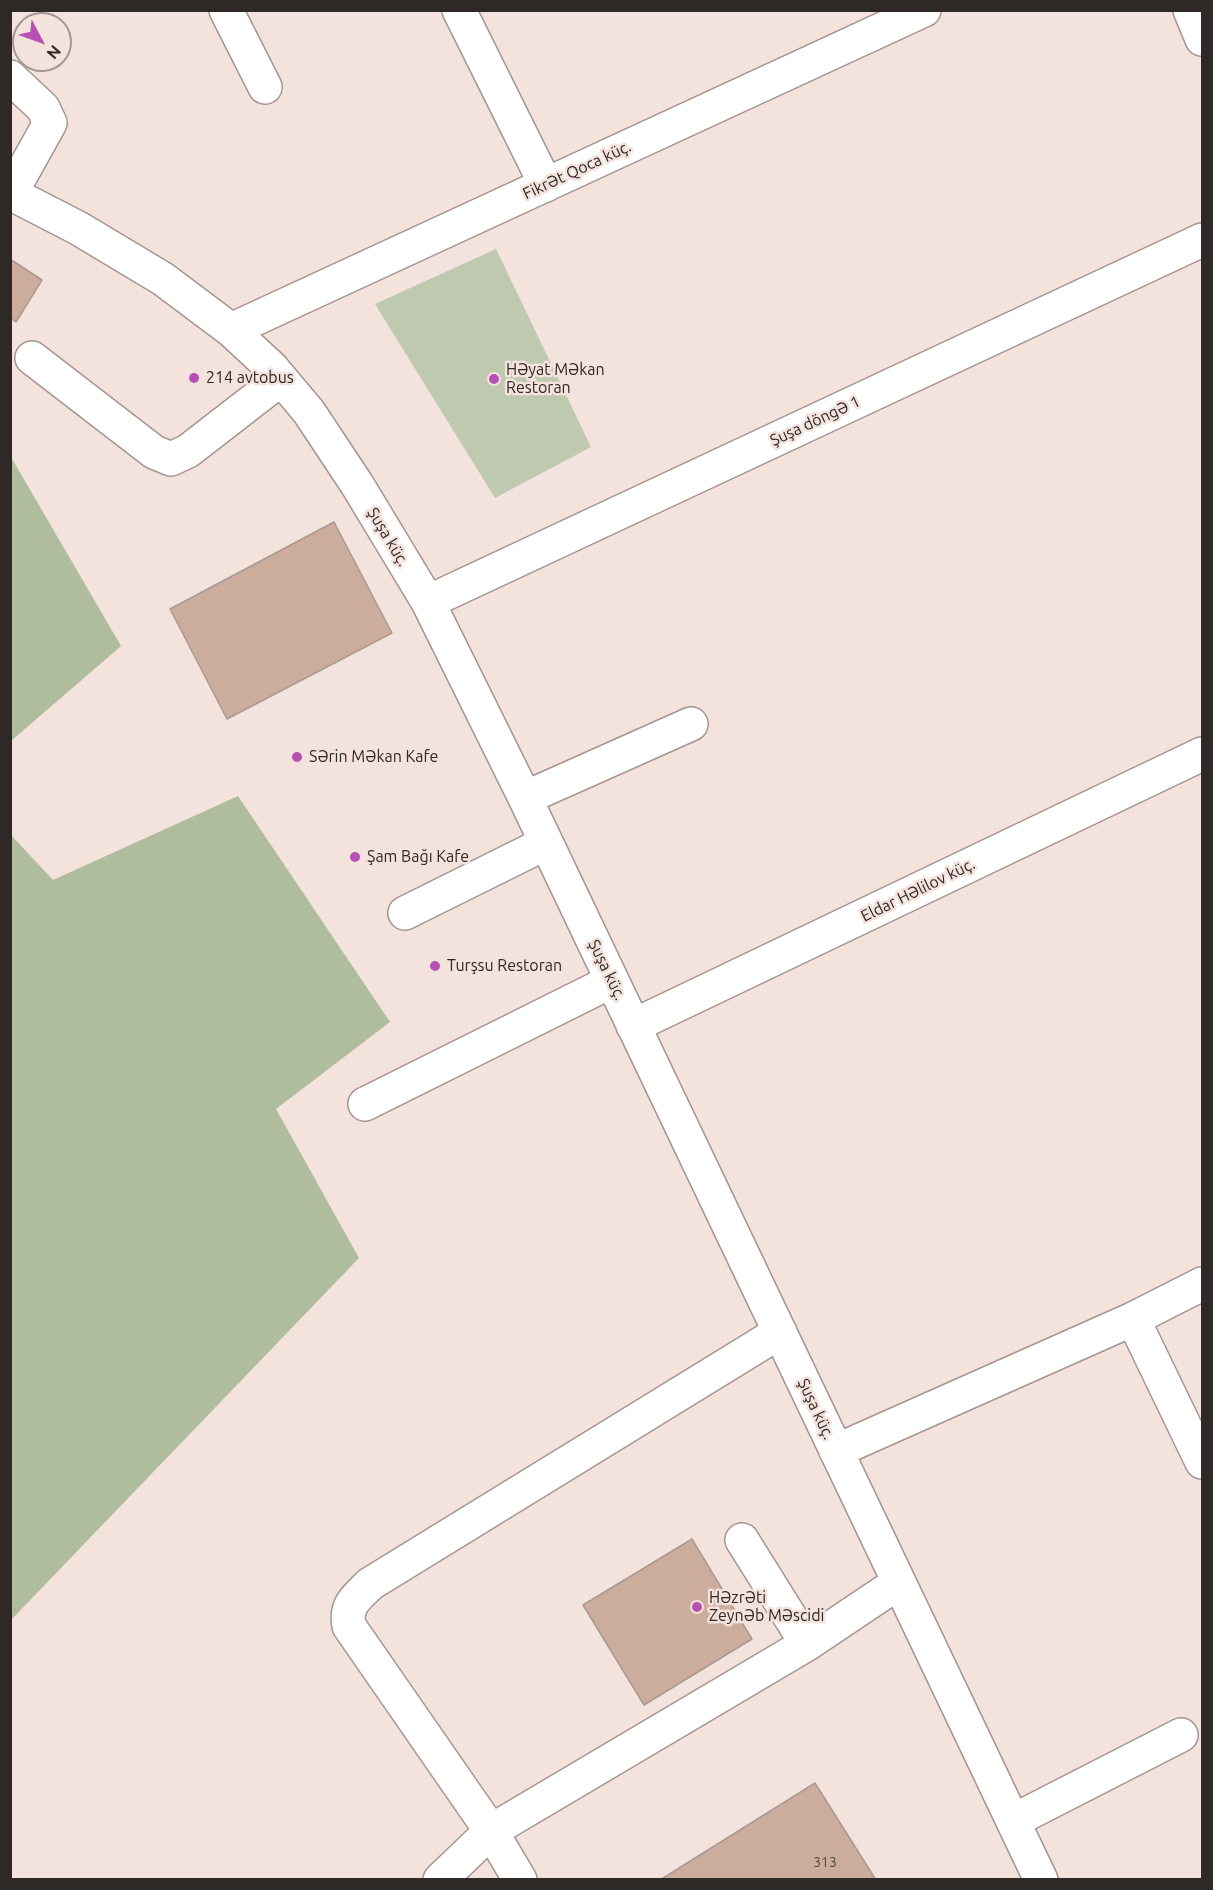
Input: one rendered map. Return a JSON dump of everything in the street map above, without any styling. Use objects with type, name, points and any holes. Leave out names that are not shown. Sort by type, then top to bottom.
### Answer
[{"type":"street","points":[[226,10],[265,87]]},
{"type":"street","points":[[459,10],[546,185]]},
{"type":"street","name":"Fikrət Qoca küç.","points":[[231,330],[924,10]]},
{"type":"street","points":[[1190,10],[1203,39]]},
{"type":"street","points":[[10,77],[43,108],[50,123],[11,193]]},
{"type":"street","name":"Şuşa küç.","points":[[11,193],[78,228],[163,279],[231,330],[272,368],[309,412],[358,486],[428,602],[525,798],[1041,1880]]},
{"type":"street","name":"Şuşa döngə 1","points":[[428,602],[1203,240]]},
{"type":"street","points":[[32,358],[154,452],[171,459],[188,451],[281,379]]},
{"type":"street","points":[[525,798],[691,724]]},
{"type":"street","name":"Eldar Həlilov küç.","points":[[633,1026],[1203,754]]},
{"type":"street","points":[[405,913],[546,843]]},
{"type":"street","points":[[365,1104],[612,981]]},
{"type":"street","points":[[836,1451],[1133,1319],[1203,1284]]},
{"type":"street","points":[[1133,1319],[1203,1462]]},
{"type":"street","points":[[520,1880],[491,1831],[349,1626],[347,1615],[352,1601],[370,1584],[780,1332]]},
{"type":"street","points":[[742,1540],[807,1644]]},
{"type":"street","points":[[440,1880],[491,1831],[807,1644],[898,1582]]},
{"type":"street","points":[[1012,1821],[1181,1735]]},
{"type":"green space","points":[[496,249],[591,447],[495,498],[375,304]]},
{"type":"green space","points":[[11,457],[121,646],[10,741]]},
{"type":"green space","points":[[238,796],[390,1022],[276,1109],[359,1258],[11,1620],[11,835],[53,880]]},
{"type":"building","points":[[10,259],[42,280],[16,322],[10,318]]},
{"type":"building","points":[[334,522],[392,633],[227,719],[170,609]]},
{"type":"building","points":[[692,1539],[752,1639],[644,1705],[583,1605]]},
{"type":"building","points":[[815,1783],[876,1880],[660,1880]]},
{"type":"place","name":"214 avtobus","points":[[194,378]]},
{"type":"place","name":"Həyat Məkan Restoran","points":[[494,379]]},
{"type":"place","name":"Sərin Məkan Kafe","points":[[297,757]]},
{"type":"place","name":"Şam Bağı Kafe","points":[[355,857]]},
{"type":"place","name":"Turşsu Restoran","points":[[435,966]]},
{"type":"place","name":"Həzrəti Zeynəb Məscidi","points":[[697,1607]]}]
